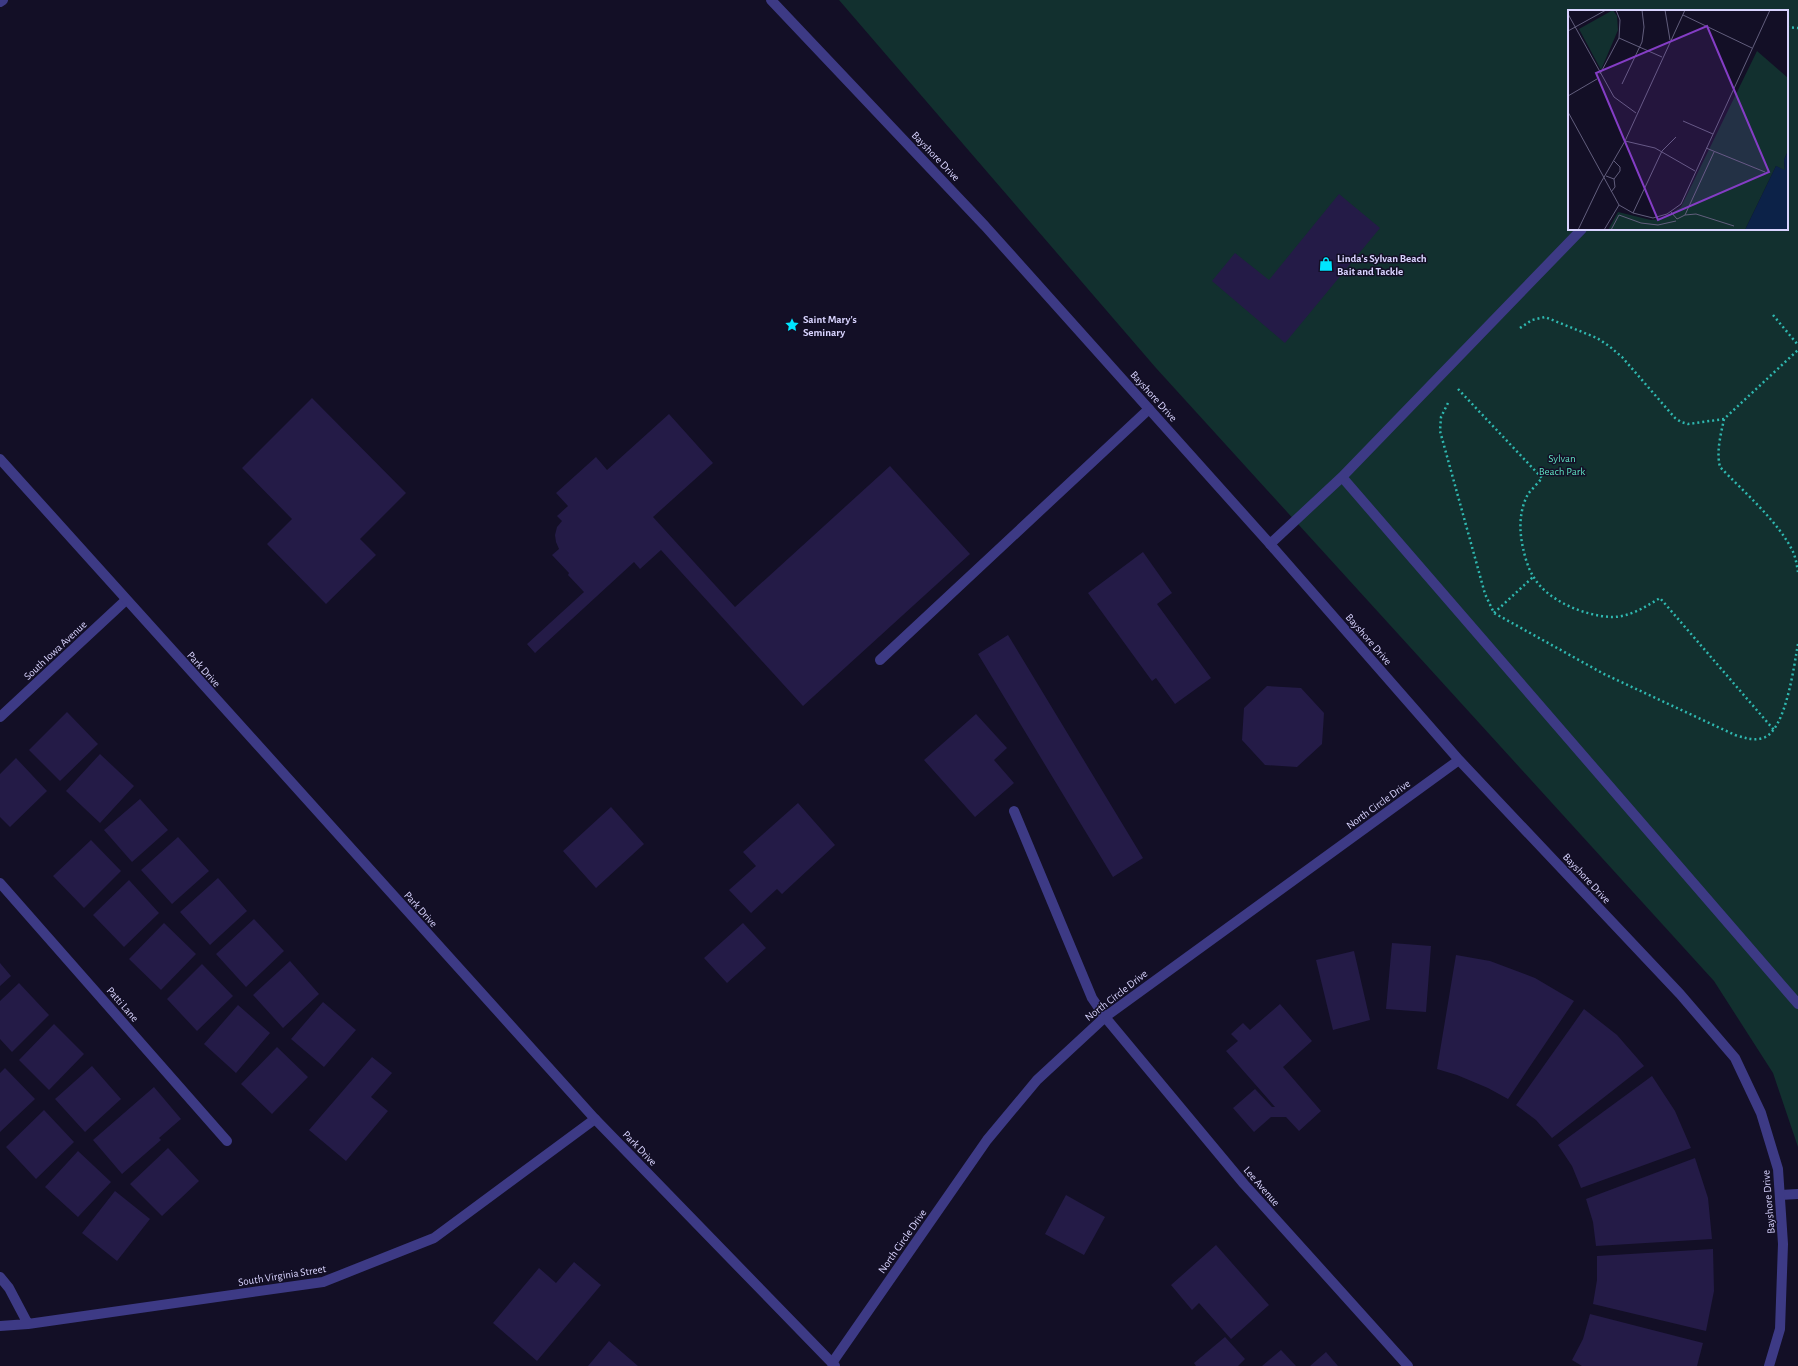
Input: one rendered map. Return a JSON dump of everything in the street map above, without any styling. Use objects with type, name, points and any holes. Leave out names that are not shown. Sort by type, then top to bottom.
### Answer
[{"type":"street","name":"Bayshore Drive","points":[[771,0],[986,226],[1270,544],[1459,760],[1680,994],[1735,1058],[1761,1113],[1778,1168],[1783,1244],[1780,1329],[1769,1366]]},
{"type":"street","points":[[1270,544],[1342,477],[1581,230]]},
{"type":"street","points":[[880,660],[1149,409]]},
{"type":"street","name":"Park Drive","points":[[0,459],[595,1119],[834,1364]]},
{"type":"street","points":[[1342,477],[1798,1004]]},
{"type":"street","name":"South Iowa Avenue","points":[[0,717],[126,600]]},
{"type":"street","name":"North Circle Drive","points":[[834,1364],[987,1140],[1037,1080],[1105,1017],[1459,760]]},
{"type":"street","name":"Lee Avenue","points":[[1014,811],[1092,998],[1105,1017],[1244,1184],[1408,1366]]},
{"type":"street","name":"Patti Lane","points":[[0,883],[227,1141]]},
{"type":"street","name":"South Virginia Street","points":[[0,1326],[28,1324],[323,1282],[434,1238],[595,1119]]},
{"type":"street","points":[[1780,1195],[1798,1194]]},
{"type":"street","points":[[0,1277],[9,1288],[28,1324]]},
{"type":"path","points":[[1773,315],[1798,344]]},
{"type":"path","points":[[1517,330],[1532,320],[1545,317],[1597,338],[1622,357],[1675,418],[1688,424],[1724,419],[1798,350]]},
{"type":"path","points":[[1442,373],[1542,478],[1528,494],[1522,511],[1519,534],[1533,577],[1557,599],[1573,609],[1592,614],[1613,617],[1638,612],[1660,598],[1774,730]]},
{"type":"path","points":[[1454,395],[1464,384]]},
{"type":"path","points":[[1450,400],[1441,417],[1440,431],[1485,594],[1494,613],[1604,674],[1735,735],[1751,740],[1764,738],[1774,730],[1782,714],[1791,683],[1798,644]]},
{"type":"path","points":[[1724,419],[1718,449],[1720,467],[1775,525],[1787,541],[1795,555],[1798,572]]},
{"type":"path","points":[[1475,631],[1533,577]]},
{"type":"green space","name":"Sylvan Beach Park","points":[[839,0],[1798,0],[1798,1147],[1773,1073],[1714,981],[1156,368]]},
{"type":"building","points":[[1339,194],[1380,228],[1285,343],[1212,281],[1235,253],[1269,280]]},
{"type":"building","points":[[312,398],[406,493],[360,539],[376,555],[326,604],[267,544],[292,519],[242,468]]},
{"type":"building","points":[[669,414],[713,463],[653,517],[735,607],[890,466],[970,554],[803,706],[661,550],[640,569],[634,562],[535,653],[527,644],[584,592],[552,555],[559,549],[555,535],[557,527],[562,521],[557,516],[568,506],[556,493],[596,457],[607,470]]},
{"type":"building","points":[[1143,552],[1172,593],[1157,604],[1211,678],[1175,704],[1156,678],[1152,681],[1088,593]]},
{"type":"building","points":[[1008,635],[1143,858],[1113,877],[978,654]]},
{"type":"building","points":[[1267,686],[1301,688],[1324,713],[1322,744],[1297,767],[1265,765],[1242,740],[1244,708]]},
{"type":"building","points":[[67,712],[98,744],[60,781],[29,750]]},
{"type":"building","points":[[976,714],[1007,748],[994,760],[1014,783],[975,817],[924,760]]},
{"type":"building","points":[[100,754],[134,786],[100,823],[66,791]]},
{"type":"building","points":[[16,758],[47,791],[10,827],[0,817],[0,774]]},
{"type":"building","points":[[140,799],[168,830],[132,862],[104,830]]},
{"type":"building","points":[[798,803],[835,845],[782,894],[777,889],[751,913],[729,890],[756,866],[743,852]]},
{"type":"building","points":[[611,807],[644,844],[596,888],[563,851]]},
{"type":"building","points":[[178,837],[209,871],[172,904],[141,870]]},
{"type":"building","points":[[91,840],[121,871],[84,908],[53,876]]},
{"type":"building","points":[[218,878],[247,911],[210,945],[180,912]]},
{"type":"building","points":[[129,880],[159,913],[124,947],[93,915]]},
{"type":"building","points":[[254,919],[284,951],[246,987],[216,954]]},
{"type":"building","points":[[164,923],[196,954],[161,990],[129,959]]},
{"type":"building","points":[[743,923],[766,948],[727,983],[704,958]]},
{"type":"building","points":[[1392,943],[1431,946],[1426,1012],[1386,1009]]},
{"type":"building","points":[[1354,951],[1370,1020],[1333,1030],[1316,960]]},
{"type":"building","points":[[1456,955],[1490,961],[1535,978],[1574,1001],[1508,1099],[1488,1088],[1457,1075],[1437,1069]]},
{"type":"building","points":[[290,961],[319,994],[283,1028],[253,995]]},
{"type":"building","points":[[0,963],[11,976],[0,986]]},
{"type":"building","points":[[202,964],[233,996],[197,1031],[167,999]]},
{"type":"building","points":[[19,983],[49,1015],[12,1052],[0,1039],[0,1001]]},
{"type":"building","points":[[323,1002],[356,1030],[324,1067],[291,1039]]},
{"type":"building","points":[[1280,1004],[1312,1041],[1283,1067],[1321,1111],[1299,1131],[1286,1117],[1271,1117],[1254,1132],[1233,1108],[1255,1089],[1272,1107],[1275,1107],[1226,1051],[1238,1041],[1231,1034],[1243,1023],[1250,1030]]},
{"type":"building","points":[[238,1005],[270,1033],[236,1073],[204,1044]]},
{"type":"building","points":[[1584,1009],[1617,1035],[1644,1066],[1552,1138],[1536,1120],[1516,1105]]},
{"type":"building","points":[[54,1024],[84,1054],[49,1090],[19,1060]]},
{"type":"building","points":[[277,1047],[308,1077],[272,1114],[241,1084]]},
{"type":"building","points":[[372,1057],[392,1073],[371,1097],[388,1111],[346,1161],[309,1130]]},
{"type":"building","points":[[92,1066],[121,1099],[85,1132],[55,1099]]},
{"type":"building","points":[[5,1068],[35,1099],[0,1132],[0,1073]]},
{"type":"building","points":[[1652,1076],[1675,1111],[1691,1148],[1581,1188],[1572,1166],[1558,1145]]},
{"type":"building","points":[[154,1087],[181,1119],[159,1138],[161,1140],[122,1174],[93,1140]]},
{"type":"building","points":[[44,1110],[74,1142],[36,1179],[6,1147]]},
{"type":"building","points":[[168,1148],[199,1181],[162,1216],[130,1184]]},
{"type":"building","points":[[78,1151],[111,1182],[78,1217],[45,1187]]},
{"type":"building","points":[[1695,1158],[1708,1198],[1712,1239],[1596,1246],[1593,1222],[1586,1199]]},
{"type":"building","points":[[115,1191],[150,1219],[117,1261],[82,1233]]},
{"type":"building","points":[[1066,1195],[1105,1217],[1084,1255],[1045,1234]]},
{"type":"building","points":[[1216,1245],[1269,1305],[1231,1339],[1199,1303],[1192,1310],[1171,1285]]},
{"type":"building","points":[[1713,1249],[1714,1291],[1706,1331],[1593,1304],[1597,1280],[1597,1256]]},
{"type":"building","points":[[574,1262],[601,1285],[537,1361],[493,1323],[539,1268],[556,1283]]},
{"type":"building","points":[[1590,1314],[1703,1343],[1697,1366],[1582,1366],[1572,1360],[1583,1339]]},
{"type":"building","points":[[1225,1337],[1245,1359],[1238,1366],[1196,1366],[1194,1363]]},
{"type":"building","points":[[609,1341],[638,1366],[588,1366]]},
{"type":"building","points":[[1281,1350],[1296,1366],[1262,1366]]},
{"type":"building","points":[[1326,1352],[1338,1366],[1310,1366]]},
{"type":"place","name":"Linda's Sylvan Beach Bait and Tackle","points":[[1326,264]]},
{"type":"place","name":"Saint Mary's Seminary","points":[[792,325]]}]
